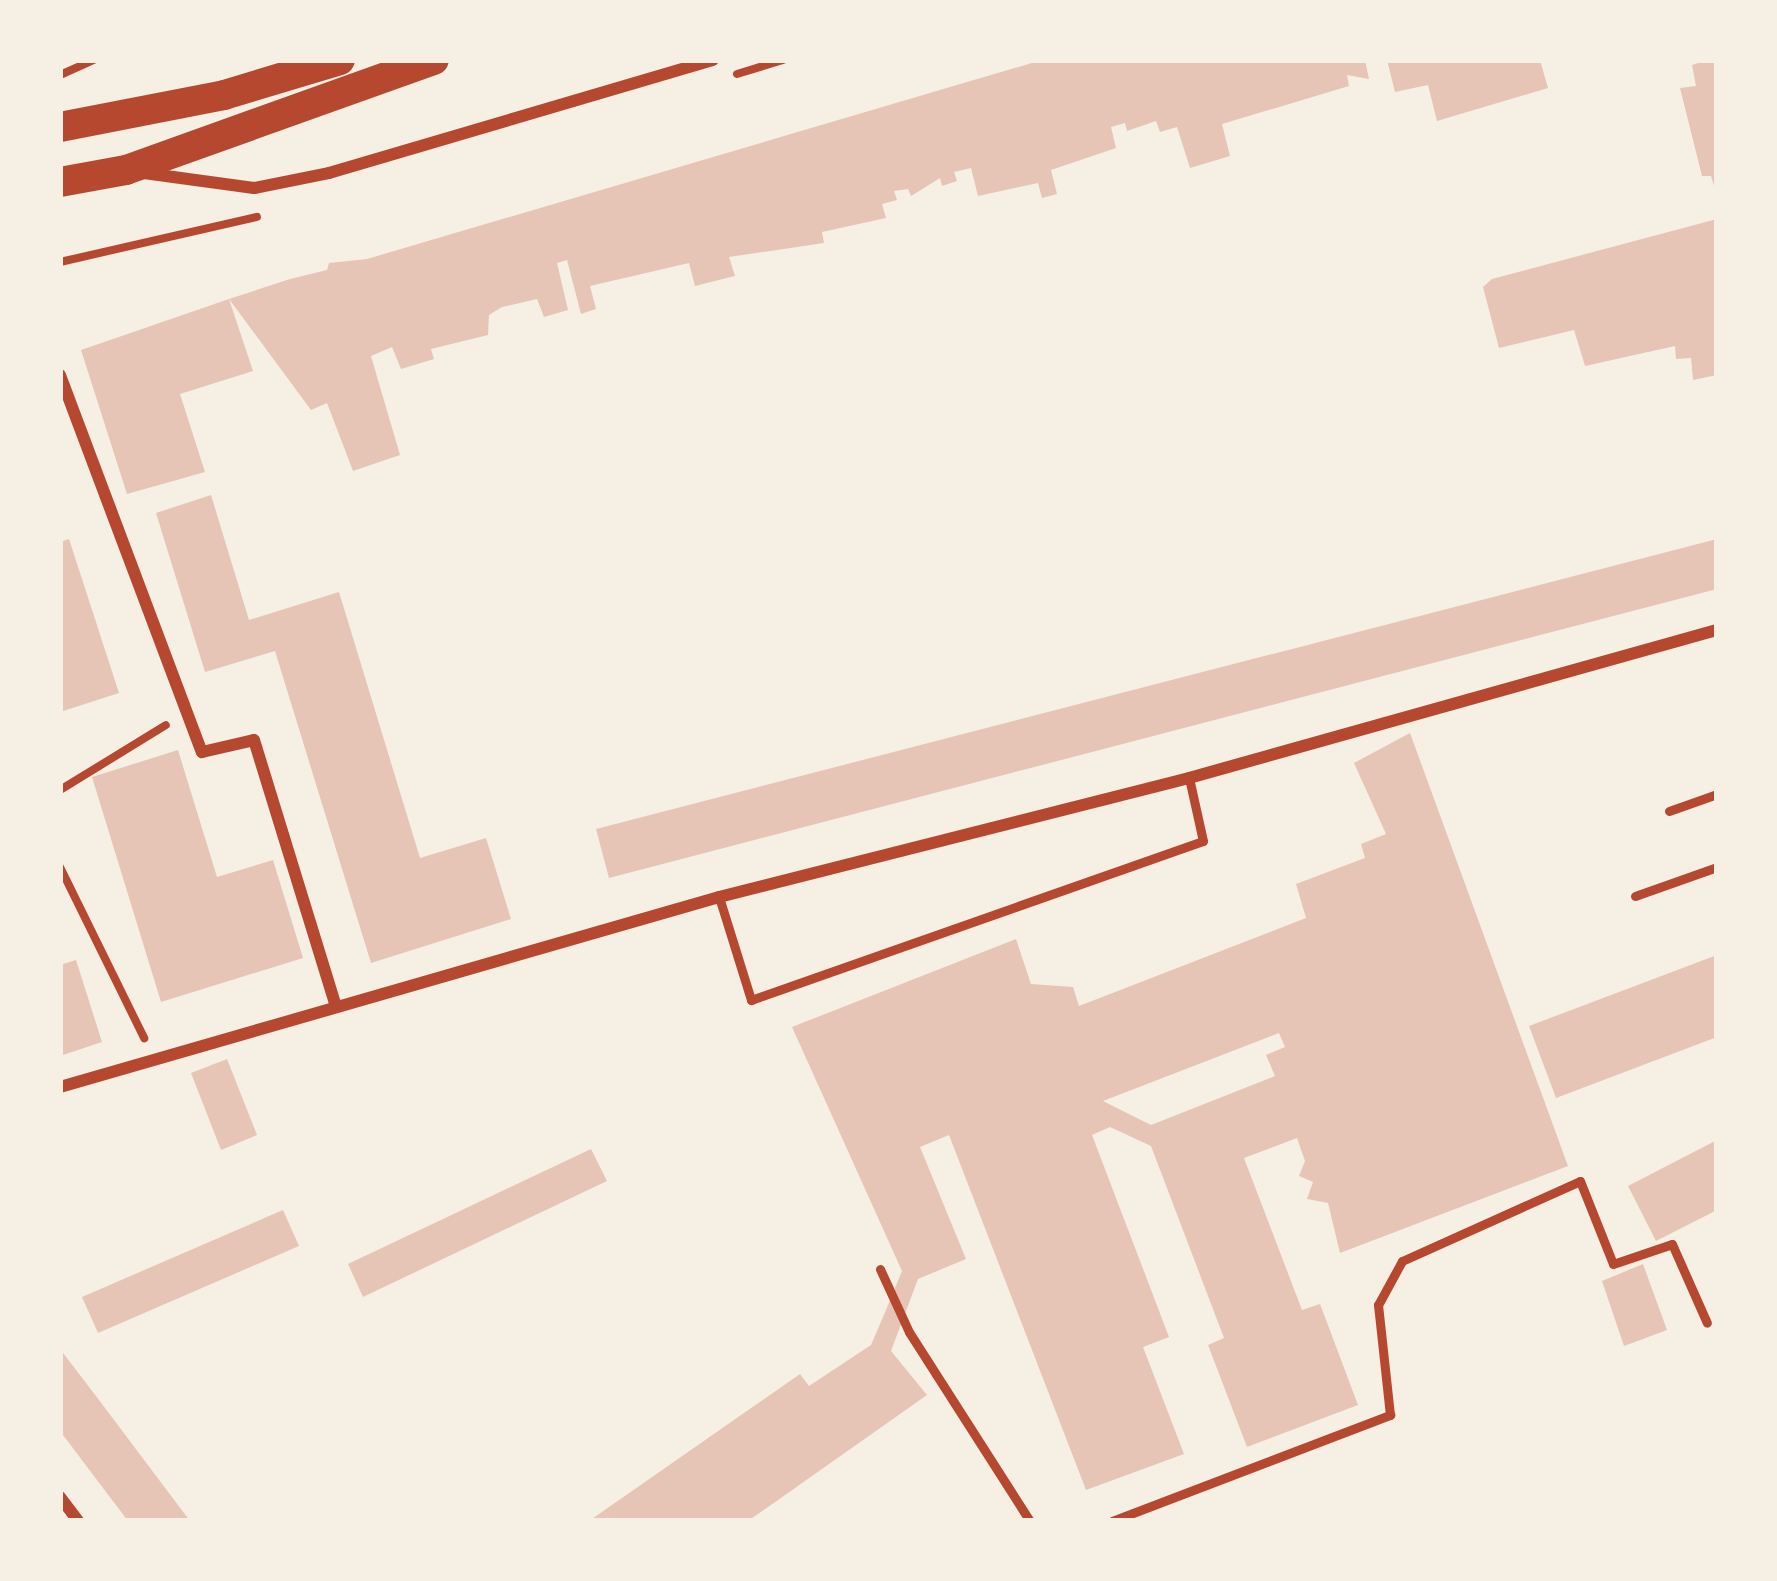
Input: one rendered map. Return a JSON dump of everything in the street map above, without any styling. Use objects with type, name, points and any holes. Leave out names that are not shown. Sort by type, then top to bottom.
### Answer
[{"type":"main road","points":[[60,127],[224,95],[340,60]]},
{"type":"main road","points":[[60,182],[126,170],[434,60]]},
{"type":"street","points":[[126,170],[254,188],[329,173],[713,60]]},
{"type":"street","points":[[60,375],[183,715],[202,752],[254,740],[336,1007]]},
{"type":"street","points":[[60,1088],[719,897],[1189,778],[1717,630]]},
{"type":"street","points":[[60,1497],[78,1521]]},
{"type":"lane","points":[[719,897],[752,1000],[1202,841],[1189,778]]},
{"type":"lane","points":[[1669,811],[1717,794]]},
{"type":"lane","points":[[1635,896],[1717,867]]},
{"type":"lane","points":[[1112,1521],[1390,1415],[1378,1304],[1402,1261],[1580,1181],[1612,1264],[1672,1244],[1707,1323]]},
{"type":"lane","points":[[880,1268],[909,1332],[1030,1521]]},
{"type":"path","points":[[60,75],[94,60]]},
{"type":"path","points":[[60,790],[183,715]]},
{"type":"path","points":[[60,867],[155,1060]]},
{"type":"building","points":[[1042,60],[1365,60],[1369,79],[1347,75],[1349,86],[1222,124],[1230,156],[1190,168],[1177,127],[1160,132],[1156,121],[1127,131],[1125,123],[1111,127],[1116,148],[1051,170],[1057,194],[1042,198],[1038,183],[978,196],[971,168],[954,172],[957,181],[942,186],[940,178],[911,196],[908,189],[894,191],[897,200],[882,204],[886,218],[822,232],[824,243],[729,257],[735,276],[695,286],[689,263],[590,286],[596,309],[581,314],[567,260],[557,263],[568,310],[544,317],[537,299],[502,307],[489,315],[488,335],[431,349],[434,359],[401,369],[392,347],[371,356],[400,455],[353,471],[327,403],[311,410],[229,299],[327,270],[329,263],[367,259]]},
{"type":"building","points":[[1387,60],[1540,60],[1548,88],[1437,121],[1428,85],[1395,92]]},
{"type":"building","points":[[1717,60],[1716,192],[1711,176],[1702,176],[1680,88],[1696,86],[1692,65]]},
{"type":"building","points":[[1717,219],[1717,375],[1693,380],[1691,358],[1676,359],[1675,346],[1585,366],[1574,330],[1499,348],[1483,287],[1492,279]]},
{"type":"building","points":[[229,299],[253,371],[180,394],[205,472],[127,494],[81,350]]},
{"type":"building","points":[[211,495],[249,620],[339,592],[420,858],[486,838],[511,919],[371,963],[275,651],[205,672],[156,513]]},
{"type":"building","points":[[69,539],[119,693],[60,712],[60,542]]},
{"type":"building","points":[[1717,539],[1717,589],[609,878],[596,829]]},
{"type":"building","points":[[1410,733],[1568,1166],[1340,1253],[1328,1203],[1307,1199],[1313,1182],[1299,1176],[1305,1161],[1297,1138],[1244,1158],[1302,1310],[1320,1304],[1358,1405],[1247,1447],[1208,1345],[1224,1338],[1151,1146],[1110,1127],[1092,1135],[1169,1337],[1143,1347],[1184,1454],[1086,1490],[949,1135],[920,1147],[966,1259],[918,1279],[891,1351],[927,1395],[748,1521],[589,1521],[800,1374],[809,1386],[871,1345],[886,1310],[902,1271],[792,1027],[1016,939],[1031,984],[1073,987],[1079,1006],[1306,918],[1296,884],[1365,858],[1361,844],[1386,834],[1354,763]],"holes":[[[1279,1033],[1285,1047],[1266,1055],[1275,1076],[1151,1125],[1103,1101]]]},
{"type":"building","points":[[178,750],[217,877],[273,860],[303,958],[161,1002],[92,777]]},
{"type":"building","points":[[1717,955],[1717,1037],[1556,1098],[1529,1026]]},
{"type":"building","points":[[76,960],[102,1042],[60,1056],[60,965]]},
{"type":"building","points":[[227,1059],[257,1135],[221,1150],[191,1073]]},
{"type":"building","points":[[1717,1140],[1717,1210],[1656,1241],[1628,1186]]},
{"type":"building","points":[[591,1149],[607,1181],[363,1297],[348,1264]]},
{"type":"building","points":[[283,1210],[299,1246],[98,1333],[82,1297]]},
{"type":"building","points":[[1643,1264],[1667,1330],[1624,1346],[1602,1281]]},
{"type":"building","points":[[60,1349],[190,1521],[128,1521],[106,1492],[60,1431]]}]
